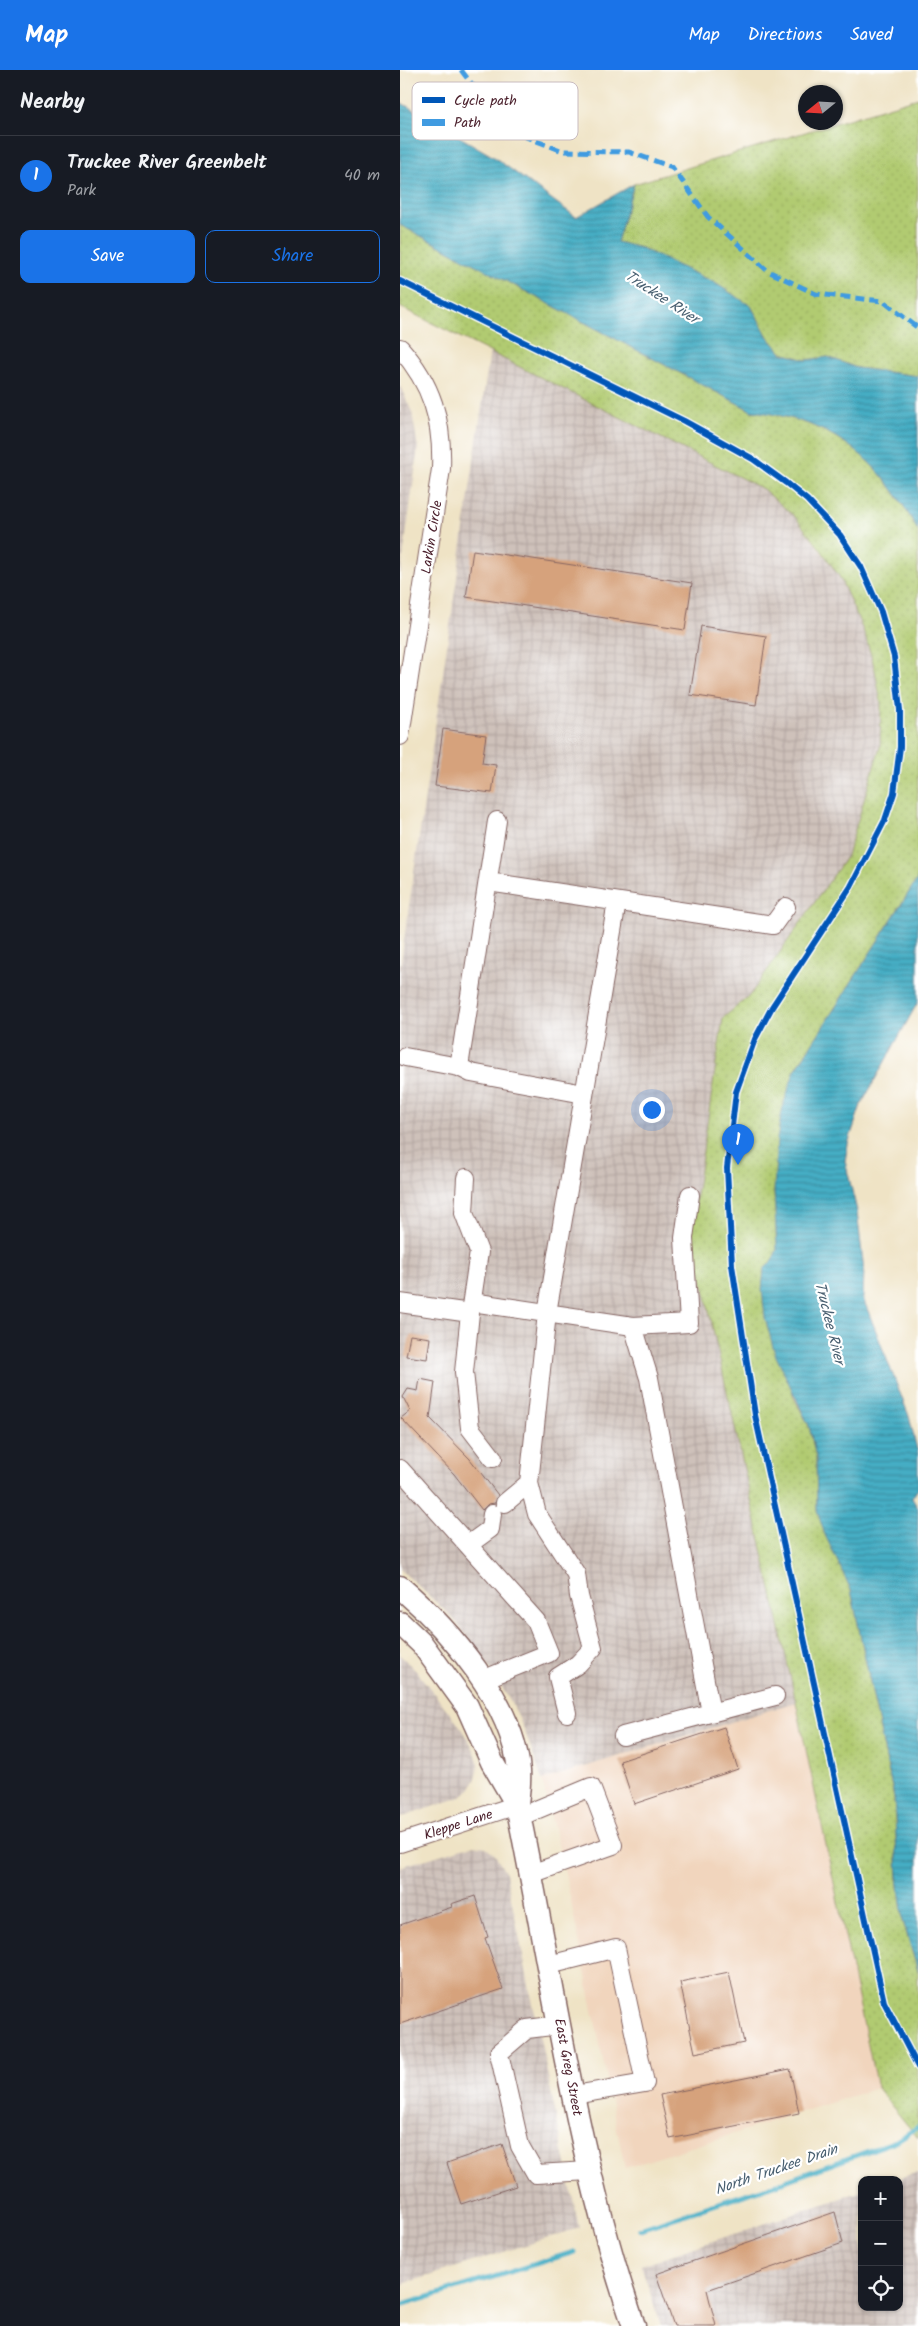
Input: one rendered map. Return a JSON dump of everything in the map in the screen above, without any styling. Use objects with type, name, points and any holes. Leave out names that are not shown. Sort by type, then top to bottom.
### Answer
[{"type":"main road","name":"East Greg Street","points":[[400,1587],[444,1628],[468,1658],[506,1724],[516,1751],[520,1772],[518,1811],[574,2095],[611,2256],[634,2326]]},
{"type":"main road","name":"East Greg Street","points":[[400,1623],[428,1652],[467,1706],[492,1762],[518,1811]]},
{"type":"street","name":"Larkin Circle","points":[[400,348],[415,364],[428,389],[438,418],[442,441],[441,469],[400,736]]},
{"type":"street","points":[[459,1067],[497,821]]},
{"type":"street","points":[[488,882],[772,925],[786,907]]},
{"type":"street","points":[[567,1713],[558,1677],[578,1664],[593,1648],[579,1596],[576,1574],[537,1514],[529,1483],[547,1313],[617,902]]},
{"type":"street","points":[[405,1058],[459,1067],[471,1072],[584,1094]]},
{"type":"street","points":[[466,1178],[464,1214],[479,1252],[464,1372],[470,1428],[493,1458]]},
{"type":"street","points":[[400,1303],[547,1313],[633,1326],[689,1322],[684,1238],[690,1195]]},
{"type":"street","points":[[633,1326],[649,1378],[711,1713]]},
{"type":"street","points":[[400,1469],[536,1621],[549,1653],[482,1680]]},
{"type":"street","points":[[468,1545],[490,1529],[499,1508],[529,1483]]},
{"type":"street","points":[[623,1736],[775,1696]]},
{"type":"street","name":"Kleppe Lane","points":[[400,1843],[518,1811],[591,1787],[613,1845],[531,1874]]},
{"type":"street","points":[[548,1964],[616,1948],[644,2083],[574,2095]]},
{"type":"street","points":[[560,2025],[527,2029],[499,2053],[520,2146],[536,2174],[590,2171]]},
{"type":"shaded area","points":[[490,351],[763,489],[795,517],[839,576],[865,635],[875,670],[881,703],[880,747],[847,856],[750,995],[723,1018],[691,1230],[796,1702],[542,1780],[526,1734],[513,1705],[484,1659],[453,1618],[400,1569],[400,968]]},
{"type":"shaded area","points":[[400,386],[412,412],[418,448],[400,580]]},
{"type":"shaded area","points":[[400,1655],[417,1672],[463,1730],[479,1764],[476,1778],[471,1788],[461,1797],[400,1818]]},
{"type":"shaded area","points":[[796,1702],[877,2088],[625,2168],[566,1877],[542,1780]]},
{"type":"shaded area","points":[[473,1845],[486,1847],[495,1854],[506,1873],[579,2228],[400,2285],[400,1867]]},
{"type":"shaded area","points":[[918,2172],[918,2326],[661,2326],[641,2265],[858,2192],[858,2311],[903,2311],[903,2177]]},
{"type":"green space","points":[[918,98],[918,376],[857,368],[828,357],[806,360],[782,353],[768,337],[751,306],[715,283],[641,248],[617,242],[634,184],[812,130],[843,130],[843,121]]},
{"type":"green space","points":[[400,225],[752,411],[781,416],[831,434],[871,464],[904,506],[918,531],[918,878],[794,1072],[774,1191],[777,1250],[772,1261],[764,1270],[794,1398],[809,1426],[816,1457],[817,1511],[851,1590],[894,1797],[898,1877],[903,1921],[918,1971],[918,2138],[877,2088],[796,1702],[691,1230],[723,1018],[750,995],[847,856],[880,747],[881,704],[875,670],[865,635],[839,576],[795,517],[763,489],[400,307]]},
{"type":"water","name":"Truckee River","points":[[400,102],[412,109],[412,140],[465,140],[494,157],[576,217],[634,184],[617,242],[641,248],[715,283],[751,306],[768,337],[782,353],[806,360],[828,357],[857,368],[918,376],[918,531],[904,506],[871,464],[831,434],[781,416],[752,411],[400,225]]},
{"type":"water","name":"Truckee River","points":[[918,878],[918,1002],[861,1105],[848,1144],[845,1161],[857,1211],[864,1270],[863,1298],[909,1416],[918,1453],[918,1489],[912,1498],[918,1508],[918,1971],[903,1921],[898,1877],[894,1797],[851,1590],[825,1535],[817,1511],[816,1457],[809,1426],[775,1354],[765,1318],[762,1289],[764,1269],[772,1261],[777,1250],[774,1191],[777,1139],[783,1106],[794,1072]]},
{"type":"building","points":[[473,550],[692,583],[685,630],[466,597]]},
{"type":"building","points":[[701,626],[766,636],[756,705],[690,695]]},
{"type":"building","points":[[443,729],[486,735],[482,763],[496,765],[492,793],[435,786]]},
{"type":"building","points":[[410,1335],[430,1338],[427,1359],[406,1356]]},
{"type":"building","points":[[420,1379],[435,1382],[430,1418],[470,1459],[498,1495],[495,1503],[488,1504],[482,1510],[454,1474],[401,1418],[410,1411],[403,1397],[408,1389],[418,1391]]},
{"type":"building","points":[[724,1727],[738,1769],[634,1804],[620,1761]]},
{"type":"building","points":[[475,1896],[488,1937],[485,1938],[503,1989],[400,2024],[400,1925],[452,1907],[451,1904]]},
{"type":"building","points":[[729,1972],[744,2043],[695,2053],[680,1982]]},
{"type":"building","points":[[790,2069],[799,2113],[670,2139],[660,2095]]},
{"type":"building","points":[[502,2144],[516,2186],[461,2204],[447,2163]]},
{"type":"building","points":[[835,2212],[843,2243],[707,2290],[716,2326],[674,2326],[656,2274]]},
{"type":"waterway","name":"North Truckee Drain","points":[[640,2229],[777,2184],[896,2141],[918,2127]]},
{"type":"waterway","name":"North Truckee Drain","points":[[400,2306],[574,2252]]},
{"type":"marked path","points":[[461,70],[470,82]]},
{"type":"marked path","points":[[534,140],[563,151],[629,152],[672,167],[708,217],[768,271],[816,294],[883,301],[918,328]]},
{"type":"cycle path","points":[[400,281],[684,421],[753,459],[807,500],[840,535],[861,567],[881,612],[894,657],[900,710],[900,747],[894,793],[885,820],[850,888],[772,1007],[755,1039],[736,1092],[727,1168],[732,1265],[755,1415],[884,2002],[918,2067]]},
{"type":"place","name":"Truckee River Greenbelt","points":[[738,1165]]}]
